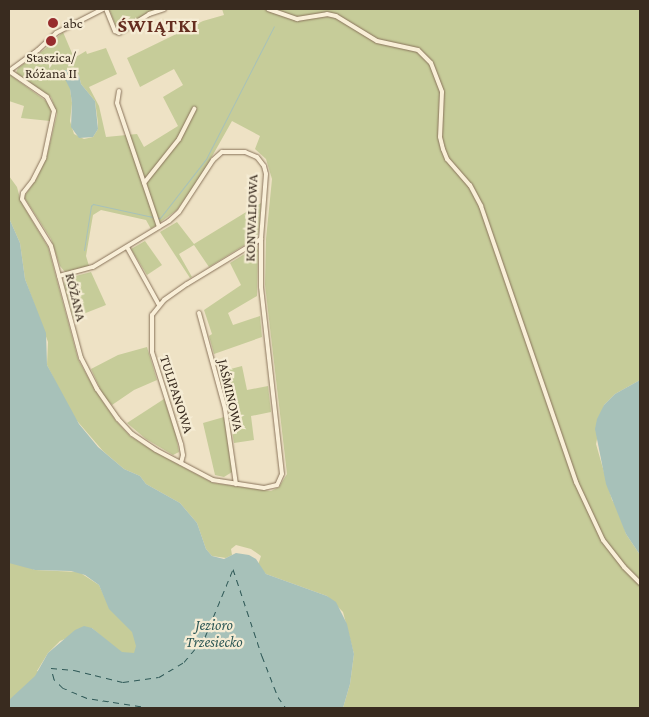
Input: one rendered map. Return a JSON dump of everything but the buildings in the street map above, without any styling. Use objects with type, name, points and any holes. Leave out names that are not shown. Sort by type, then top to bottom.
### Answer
[{"type":"street","points":[[9,71],[38,50],[52,35],[104,9],[119,33],[149,14],[164,9]]},
{"type":"street","points":[[268,9],[293,19],[331,15],[377,41],[418,50],[431,63],[442,92],[440,131],[443,149],[446,157],[470,185],[480,206],[576,482],[604,540],[624,567],[640,583]]},
{"type":"street","name":"RÓŻANA","points":[[9,71],[47,97],[54,109],[54,120],[45,155],[22,197],[51,246],[79,352],[98,389],[118,419],[132,434],[213,480],[236,484]]},
{"type":"street","points":[[119,90],[117,103],[159,227]]},
{"type":"street","points":[[144,183],[179,139],[194,109]]},
{"type":"street","name":"KONWALIOWA","points":[[59,276],[93,267],[159,227],[179,212],[218,155],[227,151],[236,151],[257,157],[264,166],[266,188],[261,239],[261,287],[282,474],[277,485],[270,488],[236,484]]},
{"type":"street","points":[[127,246],[159,305],[187,284],[261,239]]},
{"type":"street","name":"TULIPANOWA","points":[[159,305],[151,321],[151,345],[181,444],[183,455],[181,463]]},
{"type":"street","name":"JAŚMINOWA","points":[[198,313],[225,409],[236,484]]},
{"type":"green space","points":[[109,9],[158,9],[118,31]]},
{"type":"green space","points":[[222,9],[640,9],[640,380],[615,394],[604,405],[596,444],[612,500],[619,510],[626,534],[640,555],[640,708],[343,708],[350,684],[354,654],[343,612],[327,596],[266,574],[258,565],[261,556],[251,549],[236,545],[231,549],[232,555],[226,558],[212,556],[206,549],[197,523],[180,503],[146,484],[140,476],[124,469],[103,451],[72,415],[47,365],[48,342],[25,279],[20,243],[9,218],[9,176],[17,187],[21,202],[48,247],[78,359],[95,390],[116,421],[130,436],[155,452],[213,483],[271,491],[279,487],[287,474],[265,285],[266,239],[272,179],[266,159],[255,149],[260,136],[232,121],[201,176],[177,210],[151,229],[146,220],[101,210],[93,215],[86,256],[89,266],[65,272],[60,266],[51,239],[24,197],[37,178],[47,156],[57,114],[51,97],[16,73],[18,68],[45,49],[63,32],[74,58],[86,51],[87,54],[106,48],[117,74],[89,87],[99,106],[106,137],[137,134],[144,147],[178,126],[163,97],[183,85],[174,69],[140,87],[127,58],[203,21],[224,15]],"holes":[[[74,71],[79,75],[81,84],[95,101],[98,123],[98,129],[93,137],[84,139],[74,134],[70,121],[72,103],[70,89]]]},
{"type":"green space","points":[[9,74],[46,101],[51,109],[50,121],[21,118],[24,106],[9,101]]},
{"type":"green space","points":[[261,203],[259,232],[256,238],[209,267],[194,245],[179,254],[192,277],[190,278],[160,232],[177,222],[194,244]]},
{"type":"green space","points":[[145,241],[162,265],[147,275],[131,249]]},
{"type":"green space","points":[[256,247],[258,249],[257,296],[228,313],[233,325],[260,316],[262,337],[214,354],[209,336],[212,334],[204,310],[241,285],[230,263]]},
{"type":"green space","points":[[91,272],[106,305],[73,318],[64,283],[68,278]]},
{"type":"green space","points":[[147,347],[157,380],[134,390],[112,405],[103,395],[91,369],[118,355]]},
{"type":"green space","points":[[242,366],[247,390],[268,386],[271,412],[251,416],[254,440],[234,443],[229,410],[219,372]]},
{"type":"green space","points":[[164,399],[176,435],[179,452],[173,455],[146,439],[127,423]]},
{"type":"green space","points":[[224,417],[232,472],[224,477],[215,475],[203,423]]},
{"type":"green space","points":[[9,559],[35,570],[79,572],[99,585],[110,609],[119,615],[140,641],[133,670],[115,648],[92,628],[60,641],[48,653],[37,671],[40,672],[9,708]]},
{"type":"water","points":[[65,70],[74,71],[79,76],[81,84],[95,101],[98,129],[93,137],[79,138],[71,127],[72,103],[70,89],[63,75]]},
{"type":"water","name":"Jezioro Trzesiecko","points":[[9,218],[20,243],[25,279],[46,333],[47,365],[79,424],[98,447],[124,469],[140,476],[146,484],[180,503],[197,523],[206,549],[212,556],[224,559],[236,553],[249,555],[256,559],[266,574],[327,596],[336,602],[347,624],[354,654],[350,684],[343,708],[9,708],[9,700],[35,676],[48,653],[75,630],[84,626],[92,628],[122,652],[134,653],[136,646],[132,632],[109,609],[99,585],[85,575],[71,571],[35,570],[9,563]]},
{"type":"water","points":[[640,380],[640,555],[626,534],[606,484],[595,429],[597,419],[604,405],[615,394]]},
{"type":"waterway","points":[[157,218],[160,218],[206,159],[274,26]]},
{"type":"waterway","points":[[84,250],[91,206],[93,204],[153,217]]},
{"type":"ferry route","points":[[152,708],[87,698],[63,688],[54,679],[51,668],[74,670],[123,682],[159,677],[184,662],[205,637],[233,569],[262,656],[278,697],[286,708]]},
{"type":"place","name":"abc","points":[[53,23]]},
{"type":"place","name":"Staszica/ Różana II","points":[[51,41]]},
{"type":"district","name":"ŚWIĄTKI","points":[[158,26]]}]
